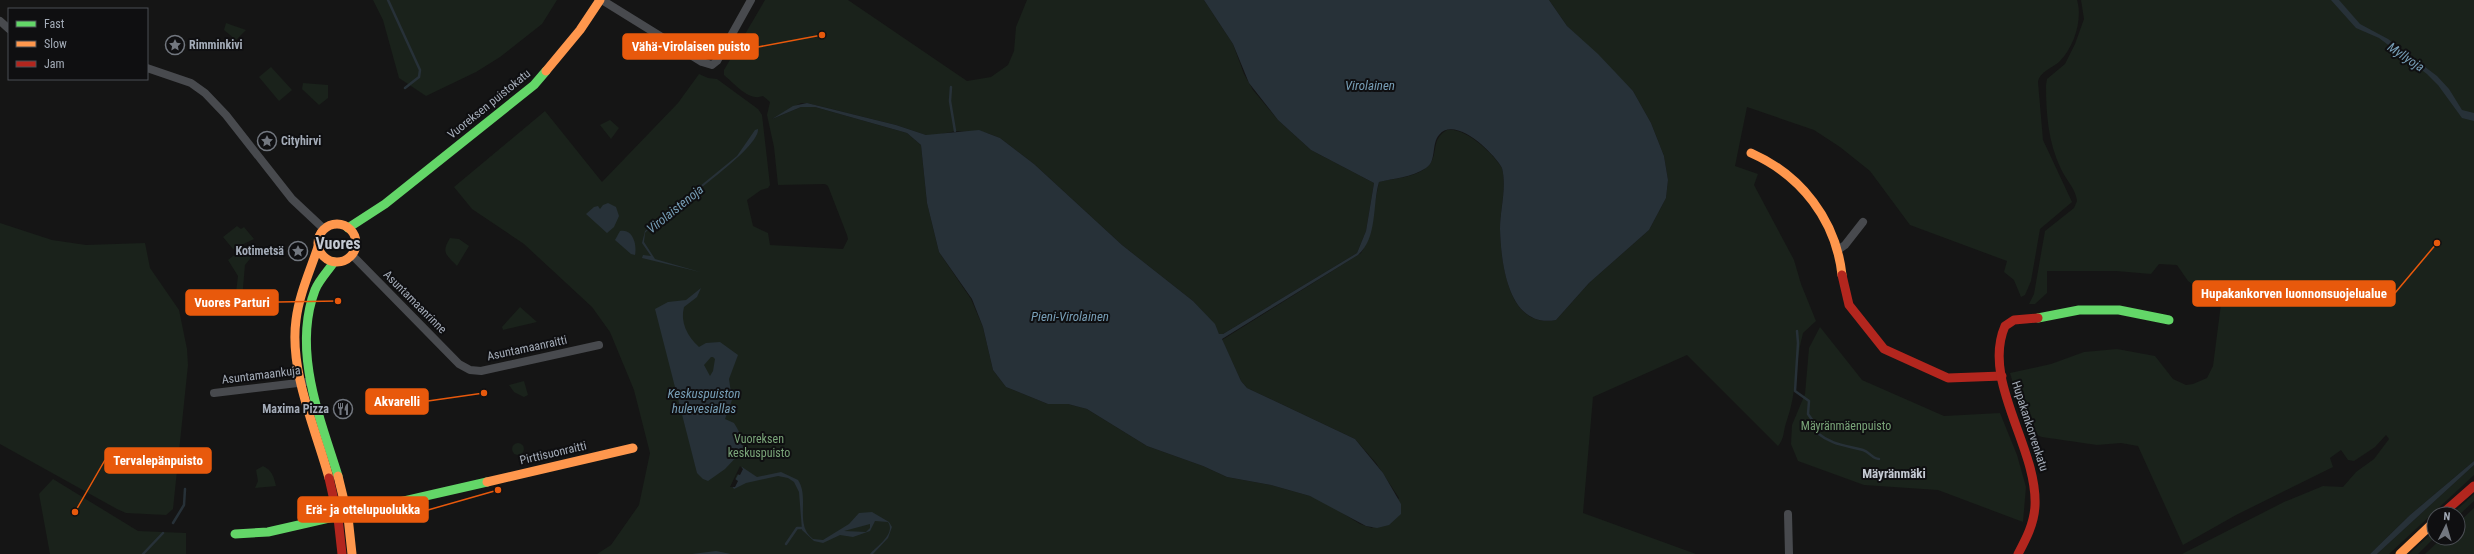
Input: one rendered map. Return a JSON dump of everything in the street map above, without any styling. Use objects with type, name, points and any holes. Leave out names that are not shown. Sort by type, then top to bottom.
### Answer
[{"type":"main road","name":"Vuoreksen puistokatu","points":[[348,228],[376,211],[534,85],[563,52],[602,0]]},
{"type":"main road","points":[[1751,153],[1776,164],[1807,191],[1820,211],[1838,250],[1847,301],[1884,349],[1892,354],[1948,378],[2002,376]]},
{"type":"main road","name":"Vuoreksen puistokatu","points":[[355,237],[376,211]]},
{"type":"main road","points":[[318,247],[327,260],[334,262],[344,261],[352,255],[355,250],[355,237],[348,228],[340,224],[332,225],[324,229],[320,234],[318,247],[299,299],[295,332],[301,383],[337,515],[342,554]]},
{"type":"main road","points":[[334,262],[322,275],[311,308],[306,350],[311,381],[348,512],[352,554]]},
{"type":"main road","name":"Hupakankorvenkatu","points":[[2018,554],[2033,523],[2036,483],[2028,456],[2013,419],[2002,376],[2000,343],[2003,329],[2010,321],[2036,319],[2079,310],[2119,310],[2169,320]]},
{"type":"main road","name":"Pirttisuonraitti","points":[[235,534],[268,532],[348,512],[633,448]]},
{"type":"main road","points":[[2451,506],[2474,486]]},
{"type":"main road","points":[[2400,554],[2426,530]]},
{"type":"street","points":[[602,0],[702,62],[712,64],[717,61],[751,0]]},
{"type":"street","points":[[0,21],[8,28]]},
{"type":"street","points":[[148,68],[191,83],[205,93],[226,115],[292,199],[324,229]]},
{"type":"street","points":[[1838,250],[1845,245],[1863,222]]},
{"type":"street","name":"Asuntamaanrinne","points":[[352,255],[462,366]]},
{"type":"street","name":"Asuntamaanraitti","points":[[462,366],[474,371],[481,371],[599,345]]},
{"type":"street","name":"Asuntamaankuja","points":[[214,393],[311,381]]},
{"type":"street","points":[[1788,514],[1789,554]]},
{"type":"green space","points":[[373,0],[557,0],[542,24],[500,57],[476,72],[426,96],[399,78],[383,20]]},
{"type":"green space","name":"Vuoreksen keskuspuisto","points":[[765,0],[848,0],[967,81],[991,77],[1008,65],[1014,51],[1016,27],[1027,0],[1204,0],[1233,44],[1244,74],[1253,90],[1278,120],[1311,150],[1374,183],[1366,231],[1357,253],[1223,334],[1219,334],[1214,324],[1193,301],[1122,245],[1034,164],[1000,138],[987,133],[956,131],[932,136],[926,135],[896,125],[807,103],[801,103],[772,119],[801,107],[815,107],[907,133],[921,145],[927,203],[939,252],[971,299],[983,327],[993,370],[1006,387],[1048,404],[1068,404],[1087,409],[1147,446],[1203,466],[1227,477],[1271,485],[1310,496],[1325,502],[1360,524],[1372,528],[1399,498],[1376,463],[1355,439],[1247,388],[1241,381],[1222,340],[1361,253],[1367,242],[1379,182],[1410,176],[1422,171],[1431,163],[1438,138],[1447,130],[1454,130],[1462,133],[1478,142],[1492,155],[1502,168],[1504,191],[1500,229],[1502,259],[1510,291],[1517,304],[1527,315],[1540,320],[1556,320],[1589,283],[1649,230],[1666,198],[1668,180],[1664,156],[1651,123],[1633,91],[1567,26],[1549,0],[2077,0],[2079,16],[2073,41],[2060,61],[2044,72],[2039,78],[2038,82],[2043,140],[2072,202],[2040,229],[2031,281],[2025,295],[2021,297],[2014,280],[2004,272],[2007,261],[1910,225],[1870,171],[1840,147],[1814,130],[1747,107],[1735,166],[1758,174],[1754,185],[1794,260],[1801,284],[1816,321],[1803,333],[1800,344],[1793,399],[1780,443],[1778,446],[1687,355],[1593,397],[1583,513],[1696,554],[597,554],[611,545],[639,505],[650,453],[634,390],[610,332],[592,307],[524,244],[472,209],[454,187],[545,111],[602,182],[678,103],[699,74],[708,78],[717,79],[758,109],[762,115],[770,185],[768,188],[761,190],[747,200],[753,226],[768,233],[770,245],[843,249],[848,239],[828,186],[825,184],[778,185],[774,147],[767,115],[770,102],[763,96],[758,97],[747,94],[724,75],[724,70]]},
{"type":"green space","points":[[2081,0],[2474,0],[2474,461],[2410,515],[2370,554],[2182,554],[2284,502],[2323,486],[2343,487],[2356,472],[2374,459],[2389,439],[2386,435],[2375,447],[2354,461],[2348,460],[2341,450],[2330,458],[2333,467],[2236,515],[2183,545],[2138,446],[2121,443],[2097,445],[2042,437],[2029,427],[2024,419],[2020,410],[2010,373],[2051,364],[2084,352],[2117,349],[2155,356],[2173,379],[2186,385],[2193,384],[2207,378],[2213,366],[2221,304],[2188,281],[2177,265],[2159,264],[2151,274],[2116,271],[2047,271],[2047,293],[2035,304],[2029,304],[2034,294],[2045,231],[2074,208],[2077,201],[2075,192],[2061,169],[2053,148],[2047,117],[2046,85],[2047,79],[2065,64],[2075,44],[2084,19]]},
{"type":"green space","points":[[226,23],[246,30],[236,40],[224,30]]},
{"type":"green space","points":[[271,67],[292,90],[279,101],[259,77]]},
{"type":"green space","points":[[303,83],[328,85],[328,98],[319,105],[302,89]]},
{"type":"green space","points":[[610,120],[619,128],[611,139],[600,125]]},
{"type":"green space","points":[[0,223],[52,240],[86,245],[145,243],[150,268],[179,310],[187,349],[188,365],[173,509],[166,515],[126,513],[0,444]]},
{"type":"green space","points":[[237,226],[241,229],[244,227],[254,239],[233,249],[223,237]]},
{"type":"green space","points":[[450,238],[459,239],[469,246],[457,266],[450,259],[445,250]]},
{"type":"green space","points":[[251,246],[257,250],[245,265],[241,311],[234,310],[238,276],[228,260],[238,252]]},
{"type":"green space","points":[[520,307],[537,322],[503,330],[502,327]]},
{"type":"green space","name":"Mäyränmäenpuisto","points":[[1820,327],[1862,380],[1944,416],[2000,413],[2017,455],[2026,487],[2023,522],[1938,490],[1864,485],[1798,461],[1791,444],[1792,425],[1805,394],[1809,348]]},
{"type":"green space","points":[[524,381],[528,395],[524,397],[514,392],[509,385]]},
{"type":"green space","points":[[516,443],[520,443],[524,449],[520,455],[516,455],[512,451],[512,447]]},
{"type":"green space","points":[[2474,465],[2474,475],[2441,506],[2429,506]]},
{"type":"green space","points":[[263,466],[272,474],[276,486],[255,488],[258,481],[256,470]]},
{"type":"green space","points":[[53,479],[138,531],[186,533],[186,554],[50,554],[39,494]]},
{"type":"green space","points":[[2474,494],[2474,501],[2466,508],[2466,506],[2461,506]]},
{"type":"green space","points":[[2474,508],[2474,554],[2425,554],[2434,546],[2466,546],[2466,516]]},
{"type":"green space","points":[[2426,509],[2426,520],[2389,554],[2377,554]]},
{"type":"green space","points":[[2426,538],[2426,546],[2418,554],[2409,554]]},
{"type":"water","points":[[1204,0],[1549,0],[1567,26],[1598,54],[1633,91],[1651,123],[1664,156],[1668,180],[1666,198],[1649,230],[1589,283],[1556,320],[1540,320],[1527,314],[1517,304],[1510,291],[1502,259],[1500,221],[1504,183],[1502,168],[1498,161],[1474,138],[1454,130],[1446,130],[1439,135],[1435,143],[1432,161],[1426,168],[1408,176],[1379,182],[1372,230],[1364,248],[1358,255],[1222,339],[1241,381],[1247,388],[1355,439],[1383,473],[1401,504],[1401,514],[1389,525],[1377,528],[1366,526],[1310,496],[1271,485],[1227,477],[1203,466],[1147,446],[1087,409],[1068,404],[1048,404],[1006,387],[993,370],[983,327],[972,299],[939,252],[927,203],[921,145],[907,133],[815,107],[801,107],[772,119],[793,106],[807,103],[896,125],[926,135],[979,130],[1000,138],[1034,164],[1122,245],[1193,301],[1215,324],[1219,334],[1223,334],[1357,253],[1366,231],[1374,183],[1311,150],[1278,120],[1249,83],[1233,44]]},
{"type":"water","name":"Myllyoja","points":[[2331,0],[2339,0],[2360,24],[2388,39],[2437,76],[2449,89],[2462,110],[2474,113],[2474,121],[2462,118],[2438,85],[2427,74],[2379,38],[2356,28]]},
{"type":"water","points":[[758,129],[754,139],[728,166],[645,233],[644,242],[655,259],[700,272],[642,258],[643,255],[651,256],[642,243],[645,231],[737,156],[755,130]]},
{"type":"water","points":[[608,203],[616,207],[619,216],[614,227],[607,233],[586,214],[594,207],[598,206],[600,209],[603,205]]},
{"type":"water","points":[[620,231],[628,232],[633,238],[635,242],[635,255],[631,254],[615,240]]},
{"type":"water","name":"Keskuspuiston hulevesiallas","points":[[701,288],[697,297],[684,307],[683,313],[684,323],[688,333],[695,343],[699,347],[706,343],[720,342],[738,355],[729,379],[732,400],[725,419],[734,423],[737,428],[742,438],[743,450],[725,469],[708,481],[703,479],[697,473],[655,309],[668,302],[686,300]],"holes":[[[711,357],[715,359],[713,371],[710,376],[704,365]]]},
{"type":"water","points":[[2474,461],[2474,465],[2429,506],[2426,506],[2426,509],[2377,554],[2370,554],[2410,515]]},
{"type":"water","points":[[742,467],[757,477],[781,472],[798,480],[803,495],[804,526],[807,533],[813,539],[823,540],[849,524],[859,513],[872,512],[889,522],[892,527],[888,538],[873,554],[870,554],[885,540],[890,531],[888,522],[875,521],[870,531],[853,537],[840,535],[823,543],[814,541],[802,530],[799,492],[794,482],[788,478],[778,476],[746,483],[734,489],[732,486]],"holes":[[[870,524],[870,528],[866,532],[844,531]]]},
{"type":"water","points":[[716,551],[731,554],[692,554]]},
{"type":"pier","points":[[740,466],[743,469],[740,475],[737,474],[735,479],[738,481],[735,487],[730,487]]},
{"type":"waterway","points":[[388,0],[420,70],[419,77],[405,88]]},
{"type":"waterway","points":[[951,87],[950,101],[955,131]]},
{"type":"waterway","points":[[1797,331],[1798,343],[1795,391],[1809,401],[1808,414],[1815,424],[1816,432],[1827,440],[1844,446],[1863,450],[1879,459]]},
{"type":"waterway","points":[[173,523],[184,505],[185,489]]},
{"type":"waterway","points":[[786,544],[797,528],[803,528]]},
{"type":"waterway","points":[[143,554],[163,533]]},
{"type":"traffic: fast","points":[[348,228],[385,204],[534,85],[546,71]]},
{"type":"traffic: fast","points":[[334,262],[321,279],[315,290],[309,313],[306,337],[307,360],[311,384],[338,476]]},
{"type":"traffic: fast","points":[[2038,318],[2079,310],[2119,310],[2169,320]]},
{"type":"traffic: fast","points":[[235,534],[268,532],[487,482]]},
{"type":"traffic: slow","points":[[546,71],[580,30],[600,0]]},
{"type":"traffic: slow","points":[[1751,153],[1769,162],[1785,174],[1800,187],[1813,202],[1824,218],[1832,236],[1842,275]]},
{"type":"traffic: slow","points":[[333,224],[341,224],[348,227],[353,232],[356,243],[353,254],[348,259],[341,262],[333,262],[326,259],[321,254],[318,247],[318,239],[321,232],[326,227],[333,224]]},
{"type":"traffic: slow","points":[[318,247],[297,311],[295,339],[296,359],[300,380],[329,478]]},
{"type":"traffic: slow","points":[[487,482],[633,448]]},
{"type":"traffic: slow","points":[[338,476],[348,517],[352,554]]},
{"type":"traffic: slow","points":[[2400,554],[2426,530]]},
{"type":"traffic: jam","points":[[1842,275],[1849,305],[1884,349],[1948,378],[2002,376]]},
{"type":"traffic: jam","points":[[2018,554],[2027,537],[2033,519],[2035,506],[2034,484],[2005,392],[2000,369],[2000,347],[2005,326],[2014,320],[2038,318]]},
{"type":"traffic: jam","points":[[329,478],[338,518],[342,554]]},
{"type":"traffic: jam","points":[[2451,506],[2474,486]]},
{"type":"place","name":"Vähä-Virolaisen puisto","points":[[822,35]]},
{"type":"place","name":"Rimminkivi","points":[[175,45]]},
{"type":"place","name":"Cityhirvi","points":[[267,141]]},
{"type":"place","name":"Hupakankorven luonnonsuojelualue","points":[[2437,243]]},
{"type":"place","name":"Kotimetsä","points":[[298,251]]},
{"type":"place","name":"Vuores Parturi","points":[[338,301]]},
{"type":"place","name":"Akvarelli","points":[[484,393]]},
{"type":"place","name":"Maxima Pizza","points":[[343,409]]},
{"type":"place","name":"Erä- ja ottelupuolukka","points":[[498,490]]},
{"type":"place","name":"Tervalepänpuisto","points":[[75,512]]},
{"type":"district","name":"Vuores","points":[[338,243]]},
{"type":"district","name":"Mäyränmäki","points":[[1894,473]]},
{"type":"water label","name":"Virolainen","points":[[1370,85]]},
{"type":"water label","name":"Virolaistenoja","points":[[675,209]]},
{"type":"water label","name":"Pieni-Virolainen","points":[[1070,316]]}]
